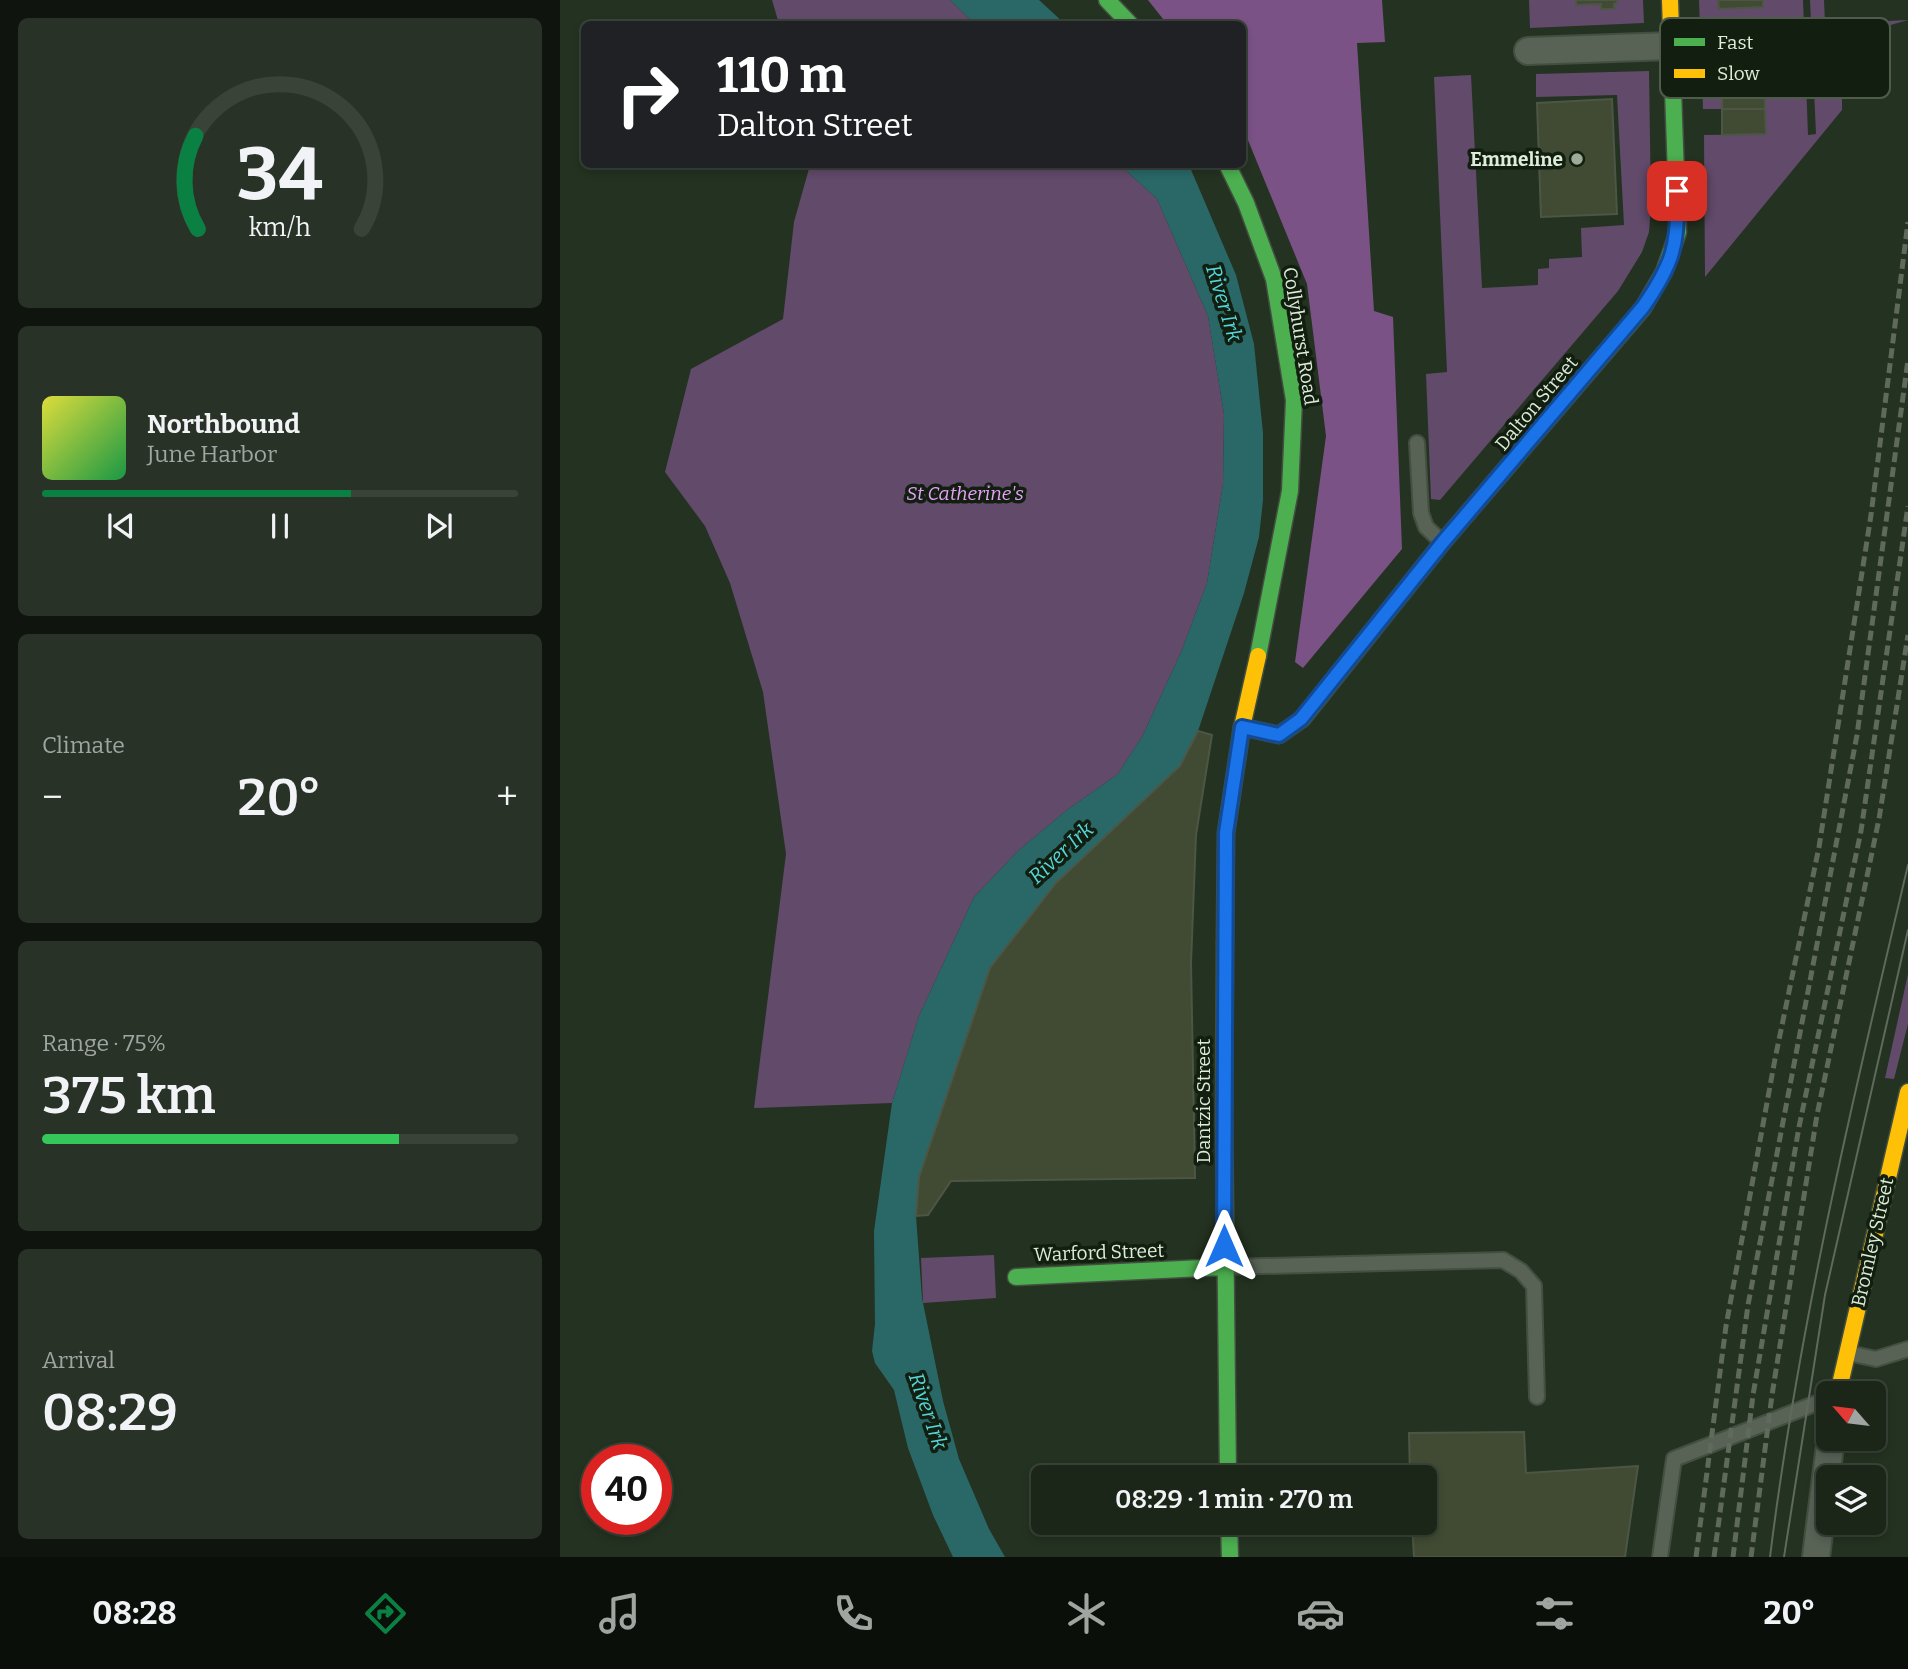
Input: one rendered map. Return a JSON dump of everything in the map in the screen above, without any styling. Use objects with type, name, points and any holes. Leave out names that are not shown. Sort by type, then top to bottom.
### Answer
[{"type":"street","points":[[1107,0],[1127,21]]},
{"type":"street","name":"Dalton Street","points":[[1670,0],[1670,18]]},
{"type":"street","points":[[1528,51],[1660,46]]},
{"type":"street","name":"Dalton Street","points":[[1242,727],[1279,735],[1301,719],[1443,542],[1643,307],[1660,282],[1678,232],[1673,98]]},
{"type":"street","name":"Collyhurst Road","points":[[1229,168],[1246,203],[1274,279],[1294,400],[1290,491],[1268,613],[1242,727]]},
{"type":"street","name":"Dantzic Street","points":[[1228,1465],[1224,1267],[1226,833],[1242,727]]},
{"type":"street","name":"Bromley Street","points":[[1840,1381],[1908,1093]]},
{"type":"street","name":"Warford Street","points":[[1016,1277],[1224,1267]]},
{"type":"street","points":[[1815,1557],[1829,1451]]},
{"type":"street","points":[[1229,1535],[1230,1557]]},
{"type":"lane","points":[[1417,443],[1421,513],[1426,527],[1443,542]]},
{"type":"lane","points":[[1224,1267],[1503,1260],[1521,1271],[1534,1286],[1537,1397]]},
{"type":"lane","points":[[1846,1353],[1876,1359],[1908,1349]]},
{"type":"lane","points":[[1660,1557],[1674,1459],[1816,1403]]},
{"type":"green space","points":[[772,0],[950,0],[972,21],[778,21]]},
{"type":"green space","points":[[1529,0],[1576,0],[1577,5],[1643,0],[1644,23],[1530,28]]},
{"type":"green space","points":[[1699,0],[1718,0],[1719,9],[1763,7],[1763,0],[1803,0],[1804,18],[1700,18]]},
{"type":"green space","points":[[1810,0],[1824,0],[1825,18],[1811,18]]},
{"type":"green space","points":[[1908,20],[1890,25],[1890,21]]},
{"type":"green space","points":[[1649,71],[1651,206],[1649,232],[1642,252],[1618,291],[1440,500],[1431,499],[1426,374],[1447,372],[1434,77],[1471,75],[1482,288],[1538,285],[1538,269],[1549,268],[1549,259],[1582,257],[1581,228],[1624,225],[1617,95],[1536,97],[1536,74]]},
{"type":"green space","points":[[1703,98],[1742,98],[1722,109],[1703,109]]},
{"type":"green space","points":[[1765,98],[1807,98],[1808,135],[1816,134],[1814,98],[1842,98],[1842,110],[1705,277],[1704,135],[1765,134]]},
{"type":"green space","name":"St Catherine's","points":[[809,168],[1123,168],[1157,199],[1208,316],[1224,414],[1223,484],[1207,583],[1182,650],[1143,735],[1118,774],[1067,810],[1019,850],[974,897],[919,1016],[892,1103],[754,1108],[786,854],[763,692],[730,583],[705,526],[665,472],[691,369],[783,319],[794,222]]},
{"type":"green space","points":[[1908,974],[1908,1024],[1894,1079],[1885,1078]]},
{"type":"green space","points":[[994,1255],[996,1298],[923,1303],[921,1258]]},
{"type":"shaded area","points":[[1148,0],[1382,0],[1385,42],[1357,43],[1374,311],[1393,317],[1402,549],[1303,668],[1295,662],[1326,436],[1307,284],[1246,135],[1246,21],[1165,21]]},
{"type":"water","points":[[950,0],[1039,0],[1062,21],[972,21]]},
{"type":"water","name":"River Irk","points":[[1123,168],[1190,168],[1236,275],[1254,344],[1263,433],[1263,500],[1259,537],[1244,593],[1198,731],[1180,766],[1056,883],[990,968],[919,1177],[916,1216],[922,1298],[943,1401],[959,1459],[989,1529],[1005,1557],[953,1557],[933,1515],[908,1448],[894,1390],[875,1363],[872,1351],[875,1324],[874,1231],[892,1103],[919,1016],[974,897],[1019,850],[1067,810],[1118,774],[1143,735],[1182,650],[1207,583],[1223,484],[1224,414],[1208,316],[1157,199]]},
{"type":"building","points":[[1576,0],[1617,0],[1617,3],[1614,4],[1614,9],[1601,9],[1601,4],[1576,5]]},
{"type":"building","points":[[1718,0],[1763,0],[1763,7],[1719,9]]},
{"type":"building","points":[[1722,98],[1765,98],[1765,109],[1722,109]]},
{"type":"building","name":"Emmeline","points":[[1612,99],[1617,214],[1541,217],[1537,103]]},
{"type":"building","points":[[1722,109],[1765,109],[1766,134],[1722,135]]},
{"type":"building","points":[[1198,731],[1212,735],[1196,835],[1191,963],[1195,1178],[951,1181],[928,1215],[916,1216],[919,1177],[990,968],[1056,883],[1180,766]]},
{"type":"building","points":[[1524,1432],[1526,1473],[1638,1466],[1625,1557],[1414,1557],[1413,1535],[1437,1535],[1437,1465],[1410,1465],[1409,1433]]},
{"type":"tram line","points":[[1770,1557],[1782,1469],[1812,1296],[1848,1123],[1908,865]]},
{"type":"tram line","points":[[1784,1557],[1825,1295],[1908,930]]},
{"type":"railway","points":[[1696,1557],[1726,1326],[1775,1059],[1819,847],[1871,515],[1908,222]]},
{"type":"railway","points":[[1714,1557],[1748,1305],[1857,735],[1908,360]]},
{"type":"railway","points":[[1733,1557],[1753,1395],[1799,1127],[1861,831],[1908,506]]},
{"type":"railway","points":[[1751,1557],[1772,1395],[1817,1115],[1879,819],[1908,635]]},
{"type":"traffic: fast","points":[[1107,0],[1127,21]]},
{"type":"traffic: fast","points":[[1242,727],[1279,735],[1302,719],[1443,542],[1643,308],[1664,272],[1678,232],[1673,98]]},
{"type":"traffic: fast","points":[[1229,168],[1246,203],[1274,279],[1294,400],[1290,491],[1258,656]]},
{"type":"traffic: fast","points":[[1225,943],[1228,1465]]},
{"type":"traffic: fast","points":[[1016,1277],[1224,1267]]},
{"type":"traffic: fast","points":[[1229,1535],[1230,1557]]},
{"type":"traffic: slow","points":[[1670,0],[1671,18]]},
{"type":"traffic: slow","points":[[1225,943],[1226,833],[1242,727],[1258,656]]},
{"type":"traffic: slow","points":[[1841,1381],[1908,1092]]},
{"type":"place","name":"Emmeline","points":[[1577,159]]},
{"type":"route","points":[[1224,1246],[1226,833],[1242,727],[1279,735],[1301,719],[1443,542],[1643,307],[1660,282],[1674,248],[1678,232],[1677,191]]}]
